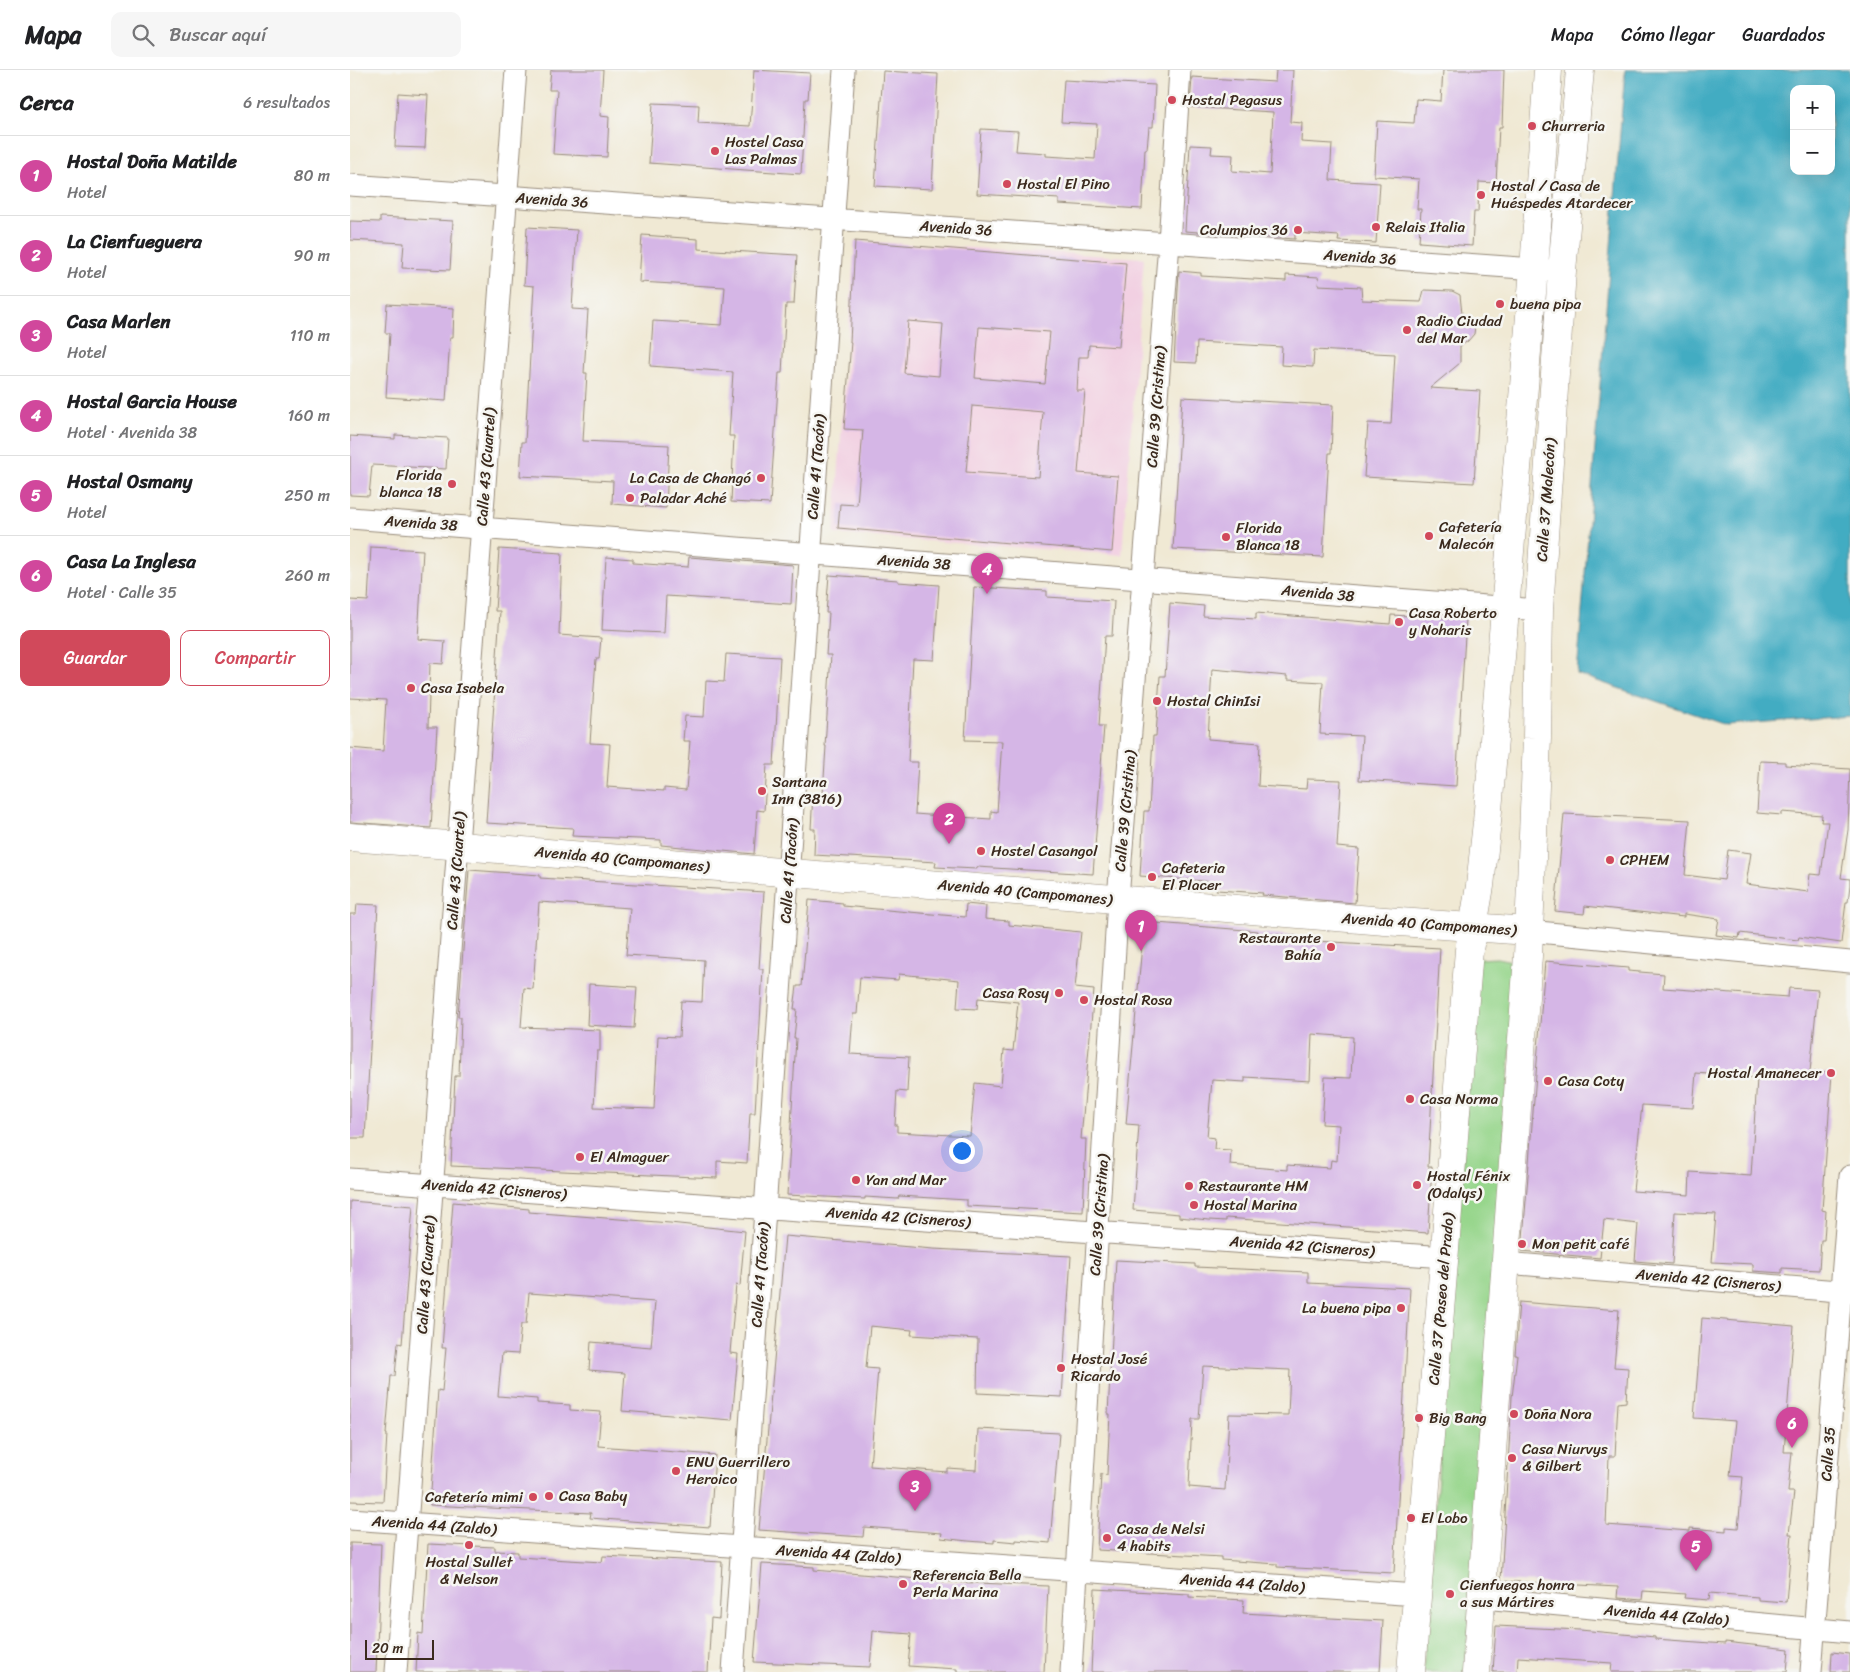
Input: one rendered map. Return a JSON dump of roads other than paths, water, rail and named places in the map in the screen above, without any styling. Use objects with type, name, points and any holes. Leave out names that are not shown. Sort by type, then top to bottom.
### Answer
[{"type":"main road","name":"Calle 37 (Malecón)","points":[[1473,927],[1480,886],[1487,822],[1534,269],[1548,70]]},
{"type":"main road","name":"Calle 37 (Malecón)","points":[[1528,931],[1537,738],[1538,610],[1562,271],[1580,70]]},
{"type":"main road","name":"Avenida 40 (Campomanes)","points":[[350,837],[1528,931]]},
{"type":"main road","name":"Calle 37 (Paseo del Prado)","points":[[1411,1672],[1469,950],[1473,927]]},
{"type":"main road","points":[[1476,1672],[1483,1598],[1528,931]]},
{"type":"street","name":"Calle 43 (Cuartel)","points":[[396,1672],[516,70]]},
{"type":"street","name":"Calle 41 (Tacón)","points":[[733,1672],[844,70]]},
{"type":"street","name":"Calle 39 (Cristina)","points":[[1071,1672],[1118,899],[1144,579],[1180,70]]},
{"type":"street","name":"Avenida 36","points":[[350,185],[1562,271]]},
{"type":"street","name":"Avenida 38","points":[[350,518],[1538,610]]},
{"type":"street","name":"Avenida 40 (Campomanes)","points":[[1528,931],[1850,962]]},
{"type":"street","name":"Calle 35","points":[[1811,1672],[1845,1291],[1850,1176]]},
{"type":"street","name":"Avenida 42 (Cisneros)","points":[[350,1179],[1445,1257]]},
{"type":"street","name":"Avenida 42 (Cisneros)","points":[[1506,1263],[1845,1291]]},
{"type":"street","name":"Avenida 44 (Zaldo)","points":[[350,1519],[1416,1595]]},
{"type":"street","name":"Avenida 44 (Zaldo)","points":[[1483,1598],[1850,1632]]},
{"type":"water","points":[[1625,70],[1850,70],[1850,716],[1726,725],[1577,674]]},
{"type":"place","name":"Hostal Pegasus","points":[[1172,100]]},
{"type":"place","name":"Churreria","points":[[1532,126]]},
{"type":"place","name":"Hostel Casa Las Palmas","points":[[715,151]]},
{"type":"place","name":"Hostal El Pino","points":[[1007,184]]},
{"type":"place","name":"Hostal / Casa de Huéspedes Atardecer","points":[[1481,195]]},
{"type":"place","name":"Relais Italia","points":[[1376,227]]},
{"type":"place","name":"Columpios 36","points":[[1298,230]]},
{"type":"place","name":"buena pipa","points":[[1500,304]]},
{"type":"place","name":"Radio Ciudad del Mar","points":[[1407,330]]},
{"type":"place","name":"La Casa de Changó","points":[[761,478]]},
{"type":"place","name":"Florida blanca 18","points":[[452,484]]},
{"type":"place","name":"Paladar Aché","points":[[630,498]]},
{"type":"place","name":"Cafetería Malecón","points":[[1429,536]]},
{"type":"place","name":"Florida Blanca 18","points":[[1226,537]]},
{"type":"place","name":"Hostal Garcia House","points":[[987,594]]},
{"type":"place","name":"Casa Roberto y Noharis","points":[[1399,622]]},
{"type":"place","name":"Casa Isabela","points":[[411,688]]},
{"type":"place","name":"Hostal ChinIsi","points":[[1157,701]]},
{"type":"place","name":"Santana Inn (3816)","points":[[762,791]]},
{"type":"place","name":"La Cienfueguera","points":[[949,844]]},
{"type":"place","name":"Hostel Casangol","points":[[981,851]]},
{"type":"place","name":"CPHEM","points":[[1610,860]]},
{"type":"place","name":"Cafeteria El Placer","points":[[1152,877]]},
{"type":"place","name":"Restaurante Bahía","points":[[1331,947]]},
{"type":"place","name":"Hostal Doña Matilde","points":[[1141,951]]},
{"type":"place","name":"Casa Rosy","points":[[1059,993]]},
{"type":"place","name":"Hostal Rosa","points":[[1084,1000]]},
{"type":"place","name":"Hostal Amanecer","points":[[1831,1073]]},
{"type":"place","name":"Casa Coty","points":[[1548,1081]]},
{"type":"place","name":"Casa Norma","points":[[1410,1099]]},
{"type":"place","name":"El Almaguer","points":[[580,1157]]},
{"type":"place","name":"Yan and Mar","points":[[856,1180]]},
{"type":"place","name":"Hostal Fénix (Odalys)","points":[[1417,1185]]},
{"type":"place","name":"Restaurante HM","points":[[1189,1186]]},
{"type":"place","name":"Hostal Marina","points":[[1194,1205]]},
{"type":"place","name":"Mon petit café","points":[[1522,1244]]},
{"type":"place","name":"La buena pipa","points":[[1401,1308]]},
{"type":"place","name":"Hostal José Ricardo","points":[[1061,1368]]},
{"type":"place","name":"Doña Nora","points":[[1514,1414]]},
{"type":"place","name":"Big Bang","points":[[1419,1418]]},
{"type":"place","name":"Casa La Inglesa","points":[[1792,1448]]},
{"type":"place","name":"Casa Niurvys & Gilbert","points":[[1512,1458]]},
{"type":"place","name":"ENU Guerrillero Heroico","points":[[676,1471]]},
{"type":"place","name":"Casa Baby","points":[[549,1496]]},
{"type":"place","name":"Cafetería mimi","points":[[533,1497]]},
{"type":"place","name":"Casa Marlen","points":[[915,1511]]},
{"type":"place","name":"El Lobo","points":[[1411,1518]]},
{"type":"place","name":"Casa de Nelsi 4 habits","points":[[1107,1538]]},
{"type":"place","name":"Hostal Sullet & Nelson","points":[[469,1545]]},
{"type":"place","name":"Hostal Osmany","points":[[1696,1571]]},
{"type":"place","name":"Referencia Bella Perla Marina","points":[[903,1584]]},
{"type":"place","name":"Cienfuegos honra a sus Mártires","points":[[1450,1594]]}]
